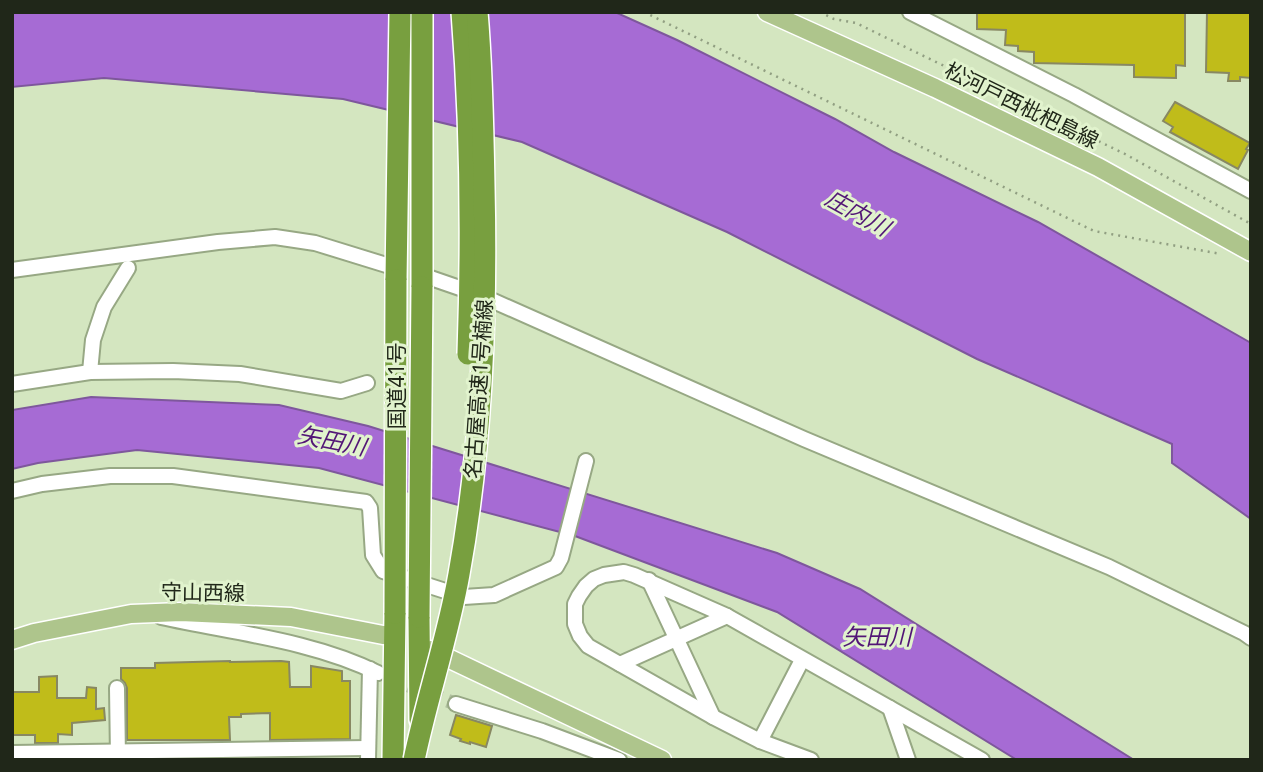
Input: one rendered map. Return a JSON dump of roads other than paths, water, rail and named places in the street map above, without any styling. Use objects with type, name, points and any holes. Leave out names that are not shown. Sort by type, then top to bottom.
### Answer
[{"type":"highway","name":"国道41号","points":[[393,760],[400,12]]},
{"type":"highway","name":"国道41号","points":[[421,760],[419,617],[422,12]]},
{"type":"highway","name":"名古屋高速1号楠線","points":[[407,760],[436,647],[450,573],[463,462],[470,239],[462,12]]},
{"type":"highway","name":"名古屋高速1号楠線","points":[[414,760],[443,650],[459,575],[479,416],[485,240],[477,12]]},
{"type":"main road","name":"松河戸西枇杷島線","points":[[767,12],[935,88],[1098,167],[1251,252]]},
{"type":"main road","name":"守山西線","points":[[12,640],[34,633],[131,614],[181,612],[291,617],[394,635]]},
{"type":"main road","points":[[419,645],[662,760]]},
{"type":"street","points":[[910,12],[1074,95],[1251,191]]},
{"type":"street","points":[[12,271],[218,242],[275,237],[315,243],[396,268]]},
{"type":"street","points":[[90,372],[93,340],[104,307],[128,268]]},
{"type":"street","points":[[422,275],[480,295],[804,439],[1109,566],[1251,638]]},
{"type":"street","points":[[12,384],[90,372],[173,370],[240,374],[341,391],[367,383]]},
{"type":"street","points":[[12,491],[42,484],[110,476],[173,476],[366,502],[370,508],[373,555],[383,571],[464,597],[494,595],[556,567],[561,558],[586,461]]},
{"type":"street","points":[[811,760],[760,741],[588,646],[575,624],[575,604],[586,586],[604,575],[624,572],[649,580],[727,616],[982,760]]},
{"type":"street","points":[[649,580],[713,716]]},
{"type":"street","points":[[12,753],[368,754],[374,671],[316,650],[146,613]]},
{"type":"street","points":[[620,664],[727,616]]},
{"type":"street","points":[[760,741],[802,660]]},
{"type":"street","points":[[117,688],[118,755]]},
{"type":"street","points":[[456,704],[542,731],[619,760]]},
{"type":"street","points":[[890,708],[908,760]]},
{"type":"water","name":"庄内川","points":[[12,12],[615,12],[677,40],[835,119],[894,152],[1038,222],[1251,343],[1251,519],[1172,463],[1172,444],[977,359],[727,232],[522,142],[343,99],[104,78],[12,87]]},
{"type":"water","name":"矢田川","points":[[91,397],[279,405],[368,426],[777,553],[860,589],[1134,760],[1017,760],[777,612],[575,536],[319,468],[137,450],[12,469],[12,410]]},
{"type":"tunnel","points":[[389,678],[456,704]]}]
